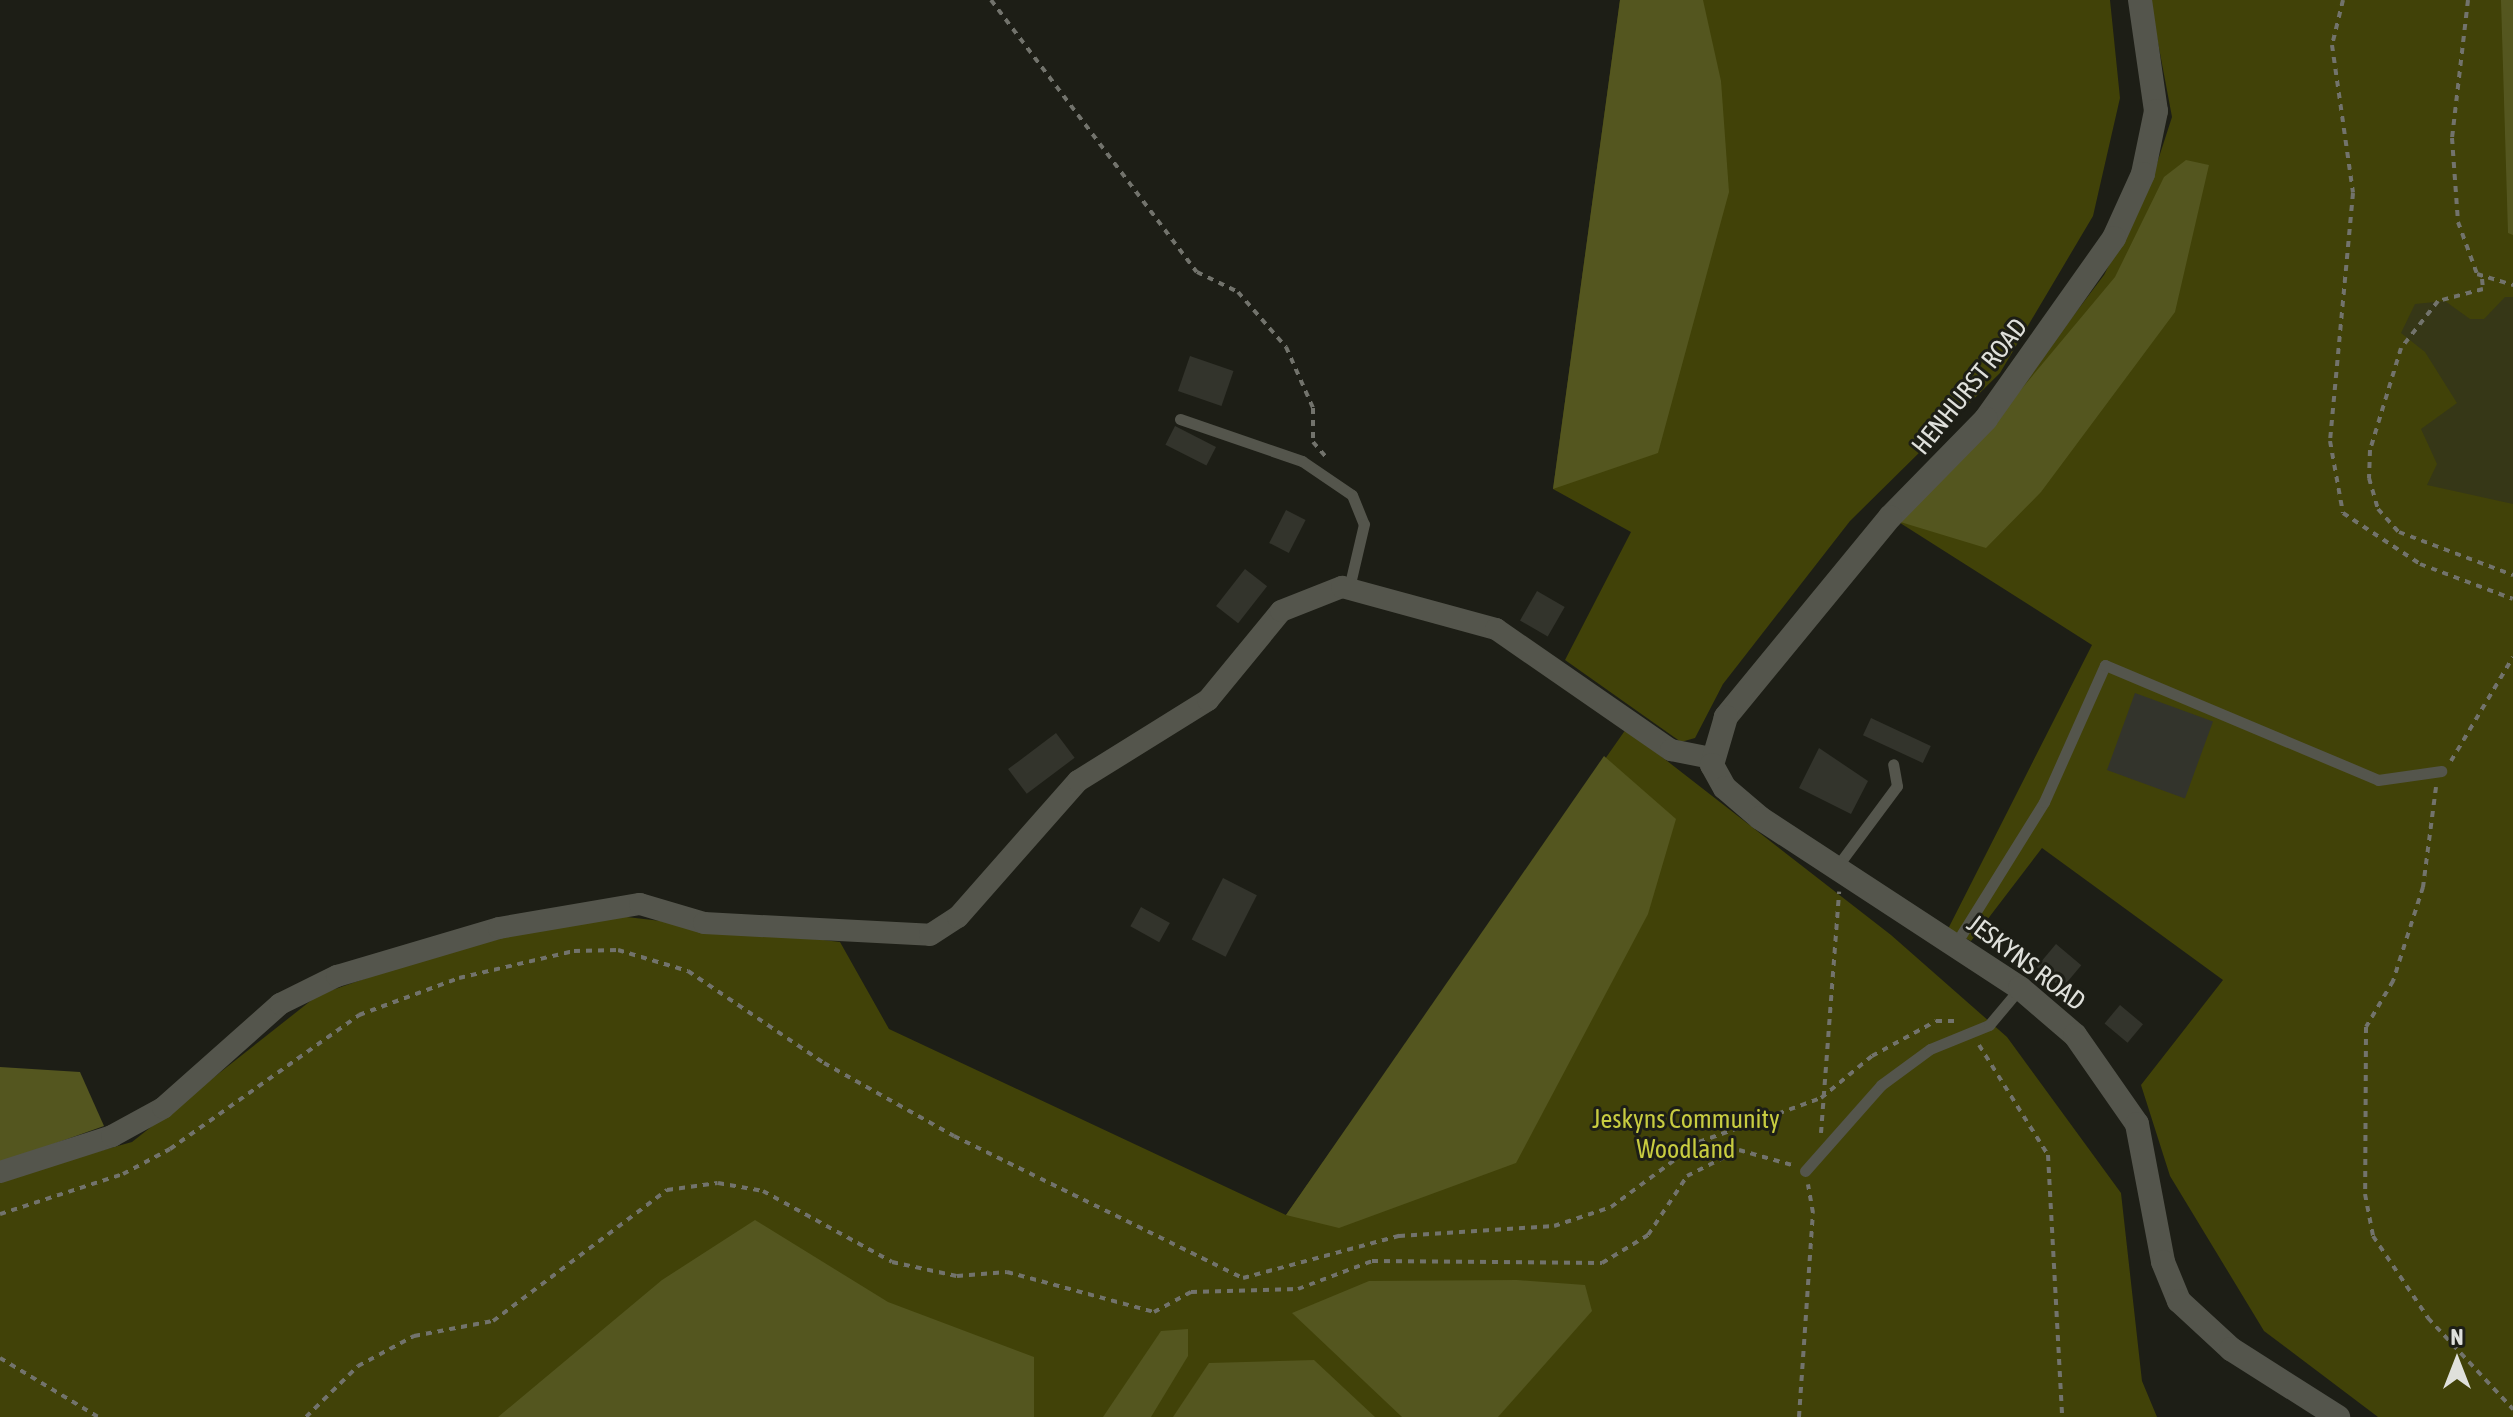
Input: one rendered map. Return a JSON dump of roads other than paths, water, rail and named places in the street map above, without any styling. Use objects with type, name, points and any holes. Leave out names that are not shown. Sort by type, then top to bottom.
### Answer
[{"type":"street","name":"HENHURST ROAD","points":[[1711,758],[1726,717],[1890,517],[1986,419],[2114,238],[2143,174],[2156,111],[2140,0]]},
{"type":"street","points":[[0,1172],[112,1136],[163,1108],[294,997],[337,976],[499,928],[640,904],[704,923],[930,935],[958,917],[1078,781],[1208,700],[1281,611],[1349,588],[1496,629],[1671,750],[1711,758]]},
{"type":"street","name":"JESKYNS ROAD","points":[[1711,758],[1718,781],[1741,802],[2020,988],[2084,1045],[2133,1116],[2151,1169],[2163,1262],[2179,1301],[2231,1349],[2338,1417]]},
{"type":"lane","points":[[1180,419],[1302,461],[1352,495],[1364,524],[1349,588]]},
{"type":"lane","points":[[1955,945],[2044,802],[2105,665],[2378,780],[2441,771]]},
{"type":"lane","points":[[1842,872],[1897,786],[1893,764]]},
{"type":"lane","points":[[1805,1171],[1822,1148],[1881,1085],[1930,1049],[1971,1035],[2020,988]]},
{"type":"park label","name":"Jeskyns Community Woodland","points":[[1686,1135]]}]
